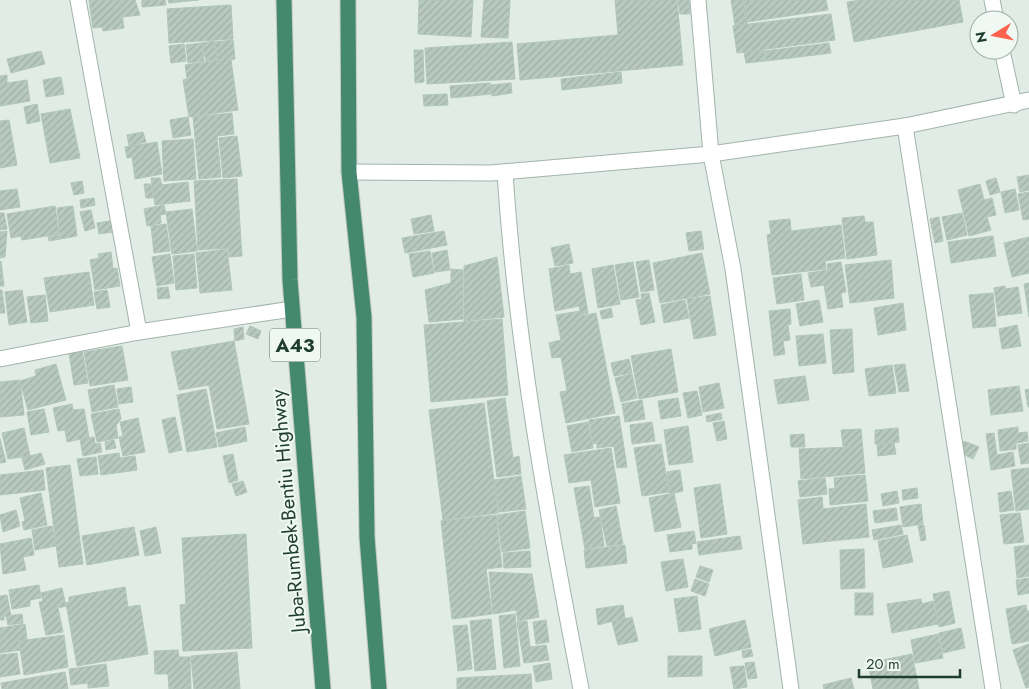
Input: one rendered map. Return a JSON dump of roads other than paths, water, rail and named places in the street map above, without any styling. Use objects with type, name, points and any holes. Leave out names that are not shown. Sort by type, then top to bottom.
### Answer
[{"type":"highway","name":"Juba-Rumbek-Bentiu Highway","points":[[284,0],[292,309],[322,689]]},
{"type":"highway","points":[[348,0],[349,172],[364,316],[367,537],[379,689]]},
{"type":"street","points":[[78,0],[139,332]]},
{"type":"street","points":[[698,0],[711,154],[733,269],[792,689]]},
{"type":"street","points":[[1004,60],[1014,105]]},
{"type":"street","points":[[349,172],[505,172],[711,154],[905,126],[1014,105],[1029,100]]},
{"type":"street","points":[[905,126],[993,689]]},
{"type":"street","points":[[505,172],[510,249],[538,457],[581,689]]},
{"type":"street","points":[[0,359],[139,332],[292,309]]}]
